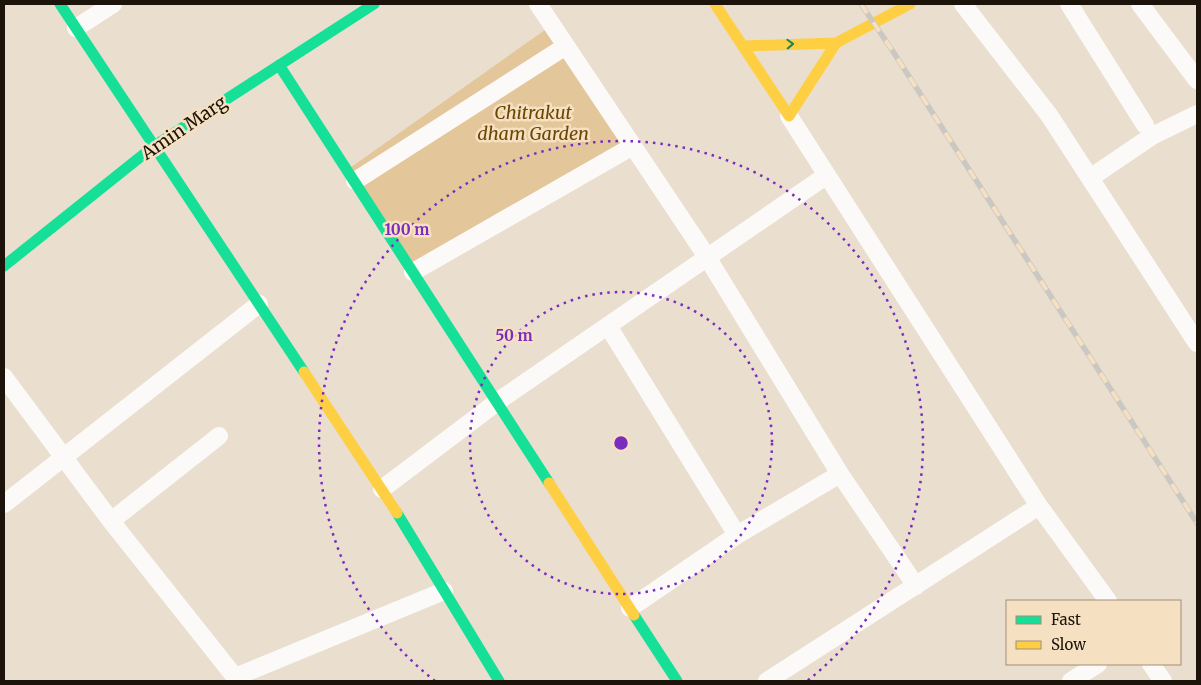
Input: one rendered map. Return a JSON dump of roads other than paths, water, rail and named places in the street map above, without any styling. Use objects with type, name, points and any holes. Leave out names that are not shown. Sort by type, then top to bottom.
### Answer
[{"type":"street","points":[[60,4],[382,489],[499,681]]},
{"type":"street","points":[[76,28],[114,4]]},
{"type":"street","name":"Amin Marg","points":[[4,266],[154,146],[374,4]]},
{"type":"street","points":[[538,4],[707,257],[840,474],[916,586]]},
{"type":"street","points":[[715,4],[790,116],[1040,506],[1107,600]]},
{"type":"street","points":[[744,46],[836,43],[910,4]]},
{"type":"street","points":[[963,4],[1049,116],[1197,343]]},
{"type":"street","points":[[1069,4],[1145,125]]},
{"type":"street","points":[[1140,4],[1197,80]]},
{"type":"street","points":[[790,116],[836,43]]},
{"type":"street","points":[[355,181],[566,46]]},
{"type":"street","points":[[280,65],[677,681]]},
{"type":"street","points":[[1090,178],[1152,136],[1197,114]]},
{"type":"street","points":[[413,272],[633,146]]},
{"type":"street","points":[[382,489],[497,402],[827,174]]},
{"type":"street","points":[[4,504],[259,304]]},
{"type":"street","points":[[608,326],[737,535]]},
{"type":"street","points":[[4,377],[230,679],[444,591]]},
{"type":"street","points":[[111,521],[219,436]]},
{"type":"street","points":[[630,608],[737,535],[840,474]]},
{"type":"street","points":[[768,681],[1040,506]]},
{"type":"street","points":[[1071,681],[1096,665]]},
{"type":"street","points":[[1152,665],[1163,681]]},
{"type":"railway","points":[[861,4],[1197,523]]},
{"type":"park label","name":"Chitrakut dham Garden","points":[[533,123]]}]
